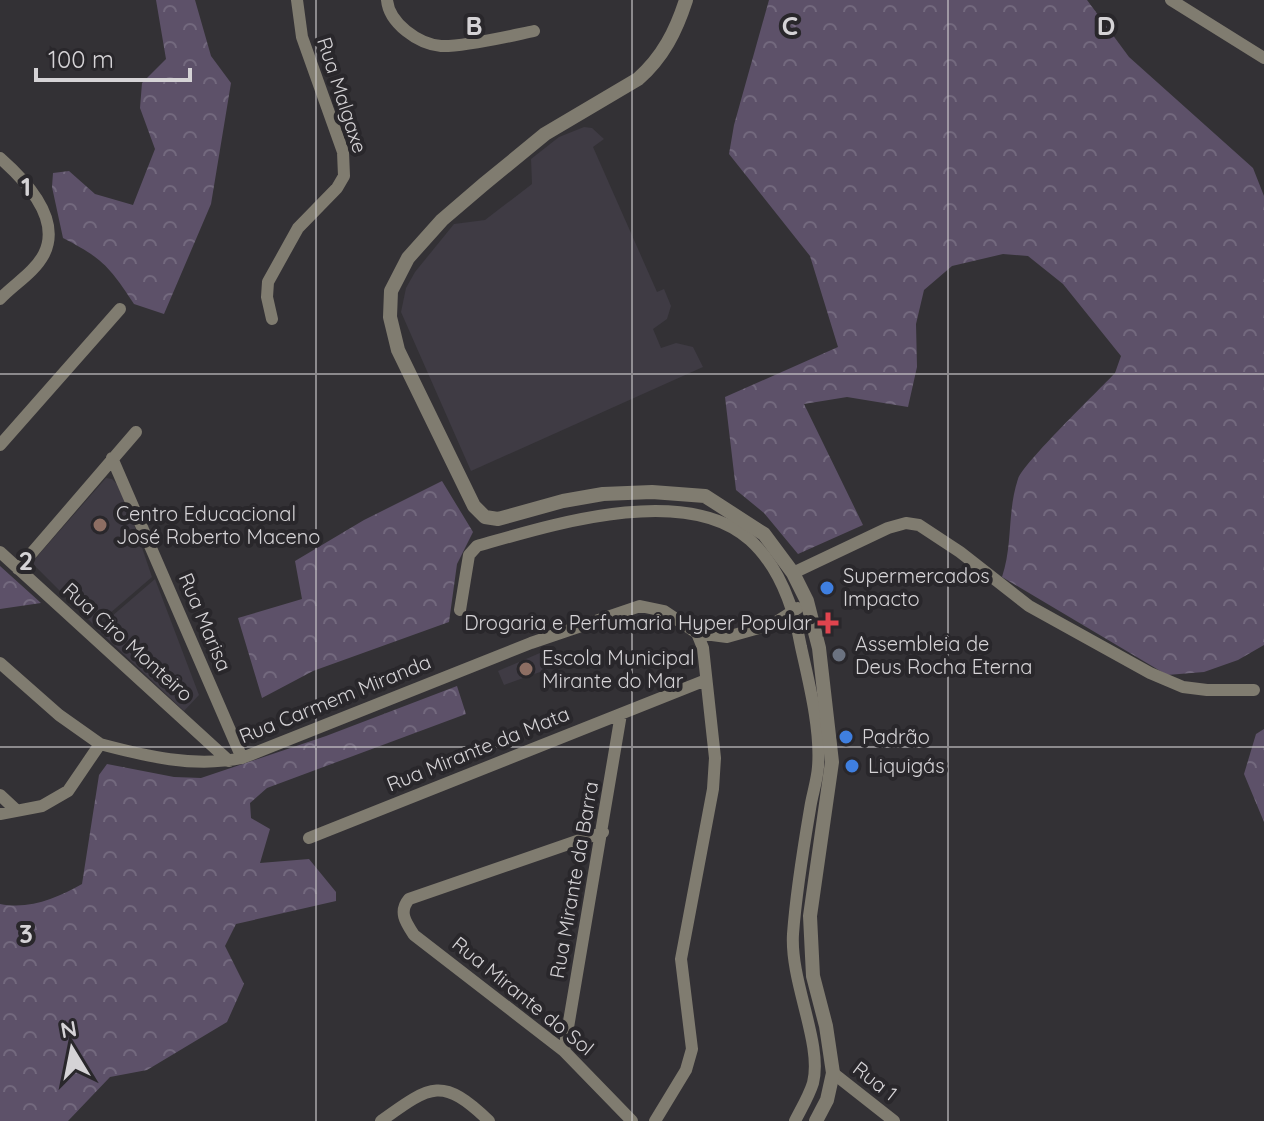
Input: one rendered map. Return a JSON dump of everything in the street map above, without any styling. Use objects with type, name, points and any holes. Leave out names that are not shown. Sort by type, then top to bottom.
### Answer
[{"type":"street","name":"Rua Malgaxe","points":[[272,319],[267,297],[268,282],[298,228],[337,188],[344,176],[343,152],[302,37],[297,0]]},
{"type":"street","points":[[387,0],[388,10],[402,29],[439,46],[534,31]]},
{"type":"street","points":[[686,0],[677,28],[650,68],[638,79],[545,134],[442,220],[408,258],[391,291],[390,317],[398,350],[474,506],[485,517],[498,519],[563,501],[603,494],[652,492],[705,496],[764,534],[793,573],[807,601],[819,648],[832,762],[810,916],[813,976],[826,1026],[833,1073],[827,1100],[816,1121]]},
{"type":"street","points":[[1171,0],[1264,58]]},
{"type":"street","points":[[0,158],[34,194],[48,226],[45,252],[35,267],[2,294]]},
{"type":"street","points":[[0,445],[120,309]]},
{"type":"street","points":[[18,569],[136,432]]},
{"type":"street","name":"Rua Marisa","points":[[112,458],[235,760]]},
{"type":"street","points":[[652,492],[653,510]]},
{"type":"street","points":[[460,610],[469,555],[477,546],[570,520],[653,510],[694,515],[726,523],[751,541],[774,568],[794,610],[809,683],[818,766],[793,937],[796,979],[815,1052],[814,1080],[795,1121]]},
{"type":"street","points":[[793,573],[888,528],[906,523],[919,525],[960,552],[1029,606],[1150,673],[1195,689],[1254,690]]},
{"type":"street","name":"Rua Ciro Monteiro","points":[[0,552],[235,760]]},
{"type":"street","points":[[655,1121],[686,1070],[692,1049],[681,959],[713,789],[715,758],[703,648],[697,633],[727,637],[751,632],[773,624],[807,601]]},
{"type":"street","name":"Rua Carmem Miranda","points":[[100,744],[143,755],[200,762],[235,760],[531,643],[640,606],[664,611],[697,633]]},
{"type":"street","points":[[0,663],[59,715],[100,744],[68,791],[42,806],[0,814]]},
{"type":"street","name":"Rua Mirante da Mata","points":[[309,838],[706,680]]},
{"type":"street","name":"Rua Mirante da Barra","points":[[564,1051],[621,714]]},
{"type":"street","points":[[0,795],[15,809]]},
{"type":"street","name":"Rua Mirante do Sol","points":[[603,832],[409,899],[403,906],[403,913],[414,935],[564,1051],[632,1121]]},
{"type":"street","name":"Rua 1","points":[[833,1073],[894,1121]]},
{"type":"street","points":[[381,1121],[426,1092],[446,1090],[465,1098],[489,1121]]},
{"type":"shaded area","points":[[584,127],[592,128],[604,139],[593,147],[657,292],[664,289],[671,306],[667,319],[653,329],[661,348],[676,343],[693,347],[703,367],[471,471],[401,312],[406,288],[454,224],[485,220],[532,184],[531,159],[559,137]]},
{"type":"shaded area","name":"Centro Educacional José Roberto Maceno","points":[[106,478],[112,479],[122,489],[152,577],[95,626],[34,565],[34,560]]},
{"type":"shaded area","points":[[155,579],[199,695],[184,711],[97,629]]},
{"type":"shaded area","name":"Escola Municipal Mirante do Mar","points":[[549,649],[554,667],[504,685],[498,671]]},
{"type":"green space","points":[[156,0],[195,0],[211,56],[231,83],[211,204],[164,314],[134,304],[104,265],[63,238],[52,187],[53,173],[69,171],[95,194],[133,205],[155,149],[140,108],[142,83],[166,59]]},
{"type":"green space","points":[[769,0],[1087,0],[1129,57],[1253,168],[1264,196],[1264,645],[1238,660],[1204,672],[1167,675],[1002,577],[1018,479],[1046,443],[1115,373],[1121,356],[1063,284],[1028,256],[1003,254],[952,266],[924,290],[916,324],[917,367],[908,407],[847,397],[804,404],[863,525],[798,554],[764,513],[736,490],[725,397],[838,347],[810,256],[729,154],[734,125]]},
{"type":"green space","points":[[442,481],[473,532],[457,564],[449,622],[313,671],[262,698],[238,618],[302,599],[295,561],[364,520]]},
{"type":"green space","points":[[0,566],[41,603],[0,609]]},
{"type":"green space","points":[[457,686],[466,714],[267,788],[250,803],[251,818],[270,829],[260,863],[309,859],[336,892],[336,901],[236,924],[225,946],[244,984],[227,1022],[147,1070],[110,1077],[68,1121],[0,1121],[0,904],[43,902],[82,884],[99,775],[107,764],[174,777],[201,778],[326,736]]},
{"type":"green space","points":[[1264,729],[1264,822],[1244,774],[1256,734]]},
{"type":"place","name":"Centro Educacional José Roberto Maceno","points":[[100,525]]},
{"type":"place","name":"Supermercados Impacto","points":[[827,588]]},
{"type":"place","name":"Drogaria e Perfumaria Hyper Popular","points":[[828,623]]},
{"type":"place","name":"Assembleia de Deus Rocha Eterna","points":[[839,655]]},
{"type":"place","name":"Escola Municipal Mirante do Mar","points":[[526,669]]},
{"type":"place","name":"Padrão","points":[[846,737]]},
{"type":"place","name":"Liquigás","points":[[852,766]]}]
